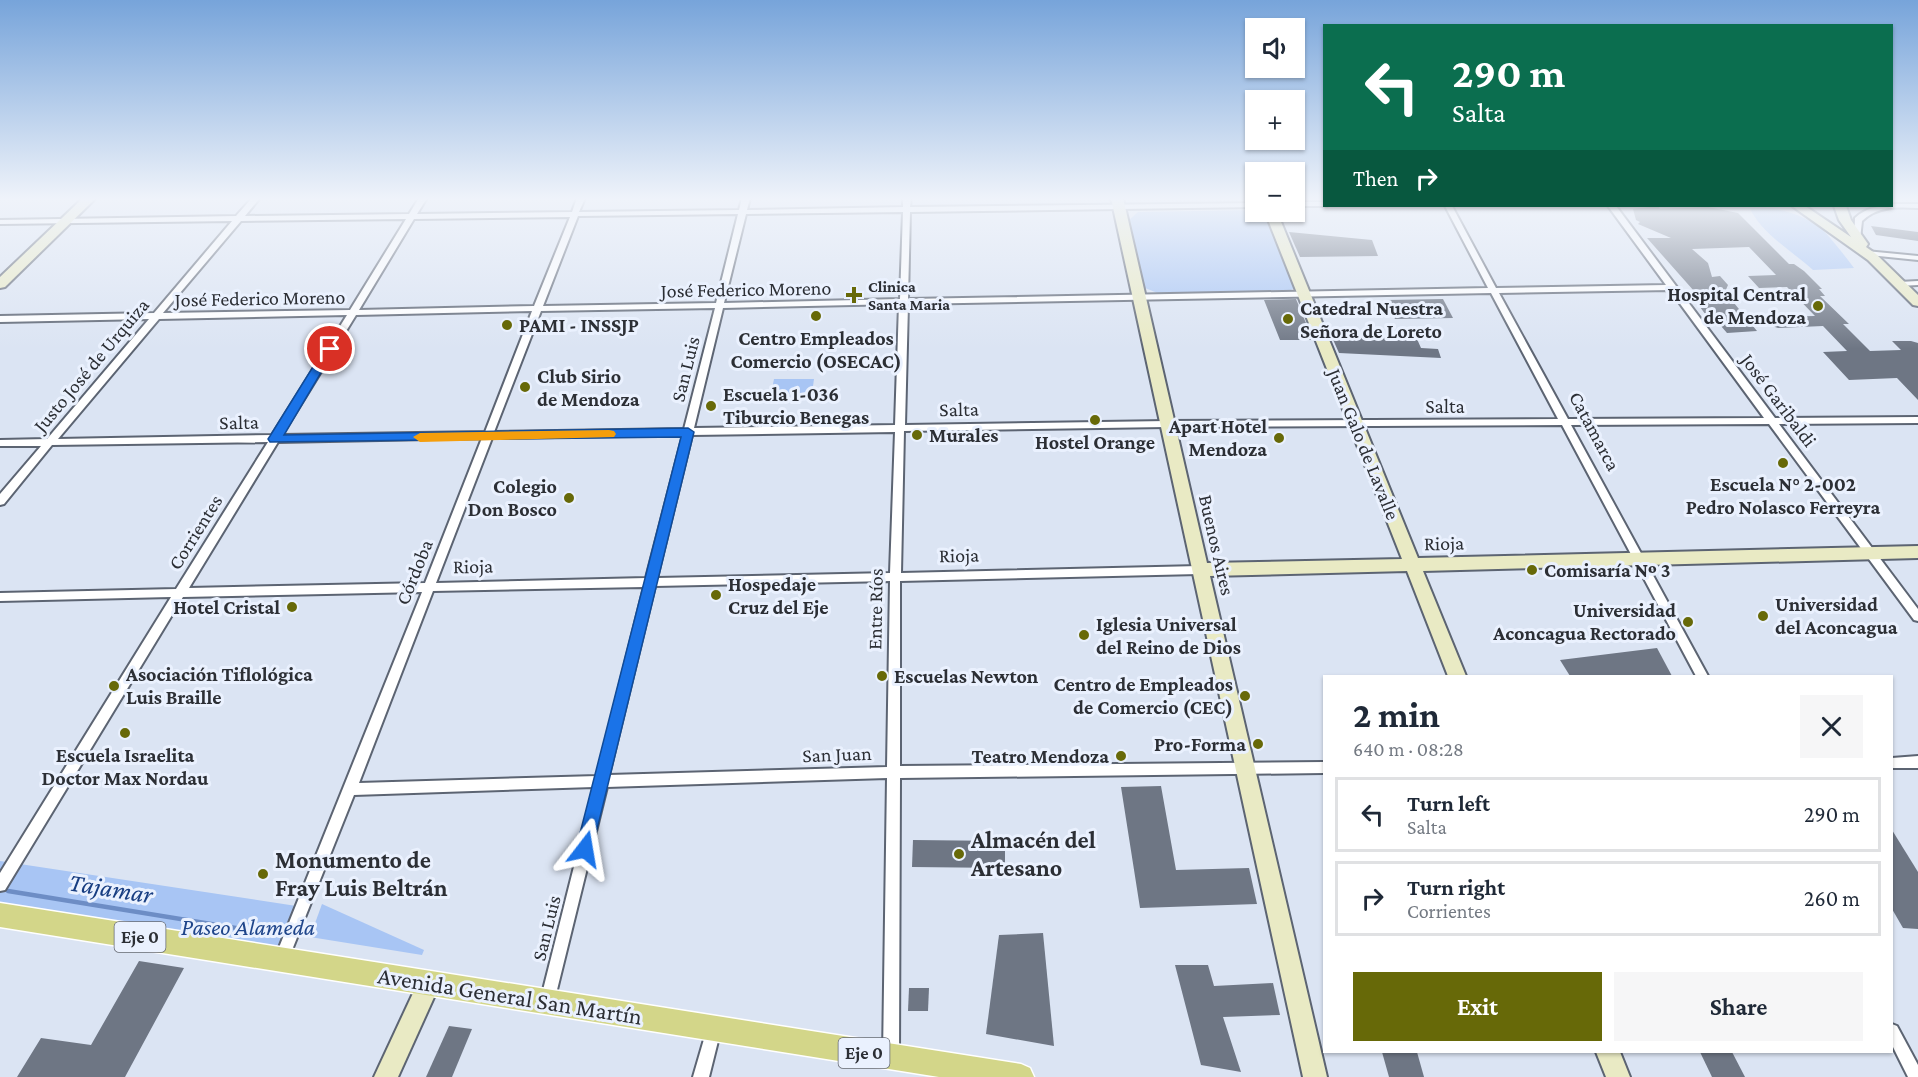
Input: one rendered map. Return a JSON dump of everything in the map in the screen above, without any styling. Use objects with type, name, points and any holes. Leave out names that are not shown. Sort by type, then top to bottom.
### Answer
[{"type":"main road","name":"Avenida General San Martín","points":[[0,915],[1015,1077]]},
{"type":"street","points":[[0,284],[37,248]]},
{"type":"street","name":"Justo José de Urquiza","points":[[0,501],[213,248]]},
{"type":"street","name":"Corrientes","points":[[0,885],[392,248]]},
{"type":"street","name":"Córdoba","points":[[281,960],[562,248]]},
{"type":"street","name":"San Luis","points":[[546,1002],[733,248]]},
{"type":"street","name":"Entre Ríos","points":[[891,1057],[895,577],[904,248]]},
{"type":"street","name":"Buenos Aires","points":[[1129,248],[1199,570],[1315,1077]]},
{"type":"street","name":"Juan Galo de Lavalle","points":[[1286,248],[1457,675]]},
{"type":"street","name":"Catamarca","points":[[1472,248],[1701,675]]},
{"type":"street","name":"José Garibaldi","points":[[1643,248],[1918,617]]},
{"type":"street","points":[[1860,248],[1870,255],[1918,258]]},
{"type":"street","points":[[1865,248],[1918,302]]},
{"type":"street","points":[[1899,284],[1918,283]]},
{"type":"street","name":"José Federico Moreno","points":[[0,319],[1672,287]]},
{"type":"street","name":"Salta","points":[[0,443],[1167,424],[1918,420]]},
{"type":"street","name":"Rioja","points":[[0,597],[1918,552]]},
{"type":"street","points":[[1893,763],[1918,762]]},
{"type":"street","name":"San Juan","points":[[350,789],[892,772],[1323,768]]},
{"type":"street","points":[[386,1077],[429,984]]},
{"type":"street","points":[[701,1077],[714,1029]]},
{"type":"street","points":[[1893,1034],[1916,1077]]},
{"type":"street","points":[[1608,1053],[1618,1077]]},
{"type":"green space","points":[[1135,248],[1281,248],[1297,286],[1288,292],[1160,294],[1145,288]]},
{"type":"green space","points":[[1786,248],[1839,248],[1854,268],[1813,270]]},
{"type":"green space","points":[[774,379],[814,379],[812,393],[771,394]]},
{"type":"green space","name":"Paseo Alameda","points":[[0,861],[303,907],[281,960],[0,915]]},
{"type":"green space","points":[[322,904],[424,950],[422,955],[310,937]]},
{"type":"building","points":[[1296,248],[1375,248],[1378,256],[1300,257]]},
{"type":"building","name":"Hospital Central de Mendoza","points":[[1656,248],[1713,248],[1692,249],[1708,263],[1712,277],[1720,276],[1728,285],[1725,292],[1757,331],[1727,333],[1721,326],[1714,326],[1700,307],[1707,307]]},
{"type":"building","name":"Hospital Central de Mendoza","points":[[1750,248],[1773,248],[1789,264],[1794,264],[1804,271],[1822,289],[1819,289],[1825,296],[1820,296],[1849,324],[1843,324],[1870,351],[1901,350],[1892,341],[1918,343],[1918,400],[1897,378],[1849,380],[1823,352],[1847,351],[1823,326],[1778,328],[1766,324],[1769,317],[1815,316],[1787,287],[1759,288],[1748,276],[1776,275]]},
{"type":"building","name":"Catedral Nuestra Señora de Loreto","points":[[1296,299],[1313,340],[1280,340],[1264,300]]},
{"type":"building","points":[[1443,299],[1453,318],[1395,319],[1386,300]]},
{"type":"building","points":[[1331,335],[1417,339],[1421,348],[1438,349],[1441,358],[1339,353]]},
{"type":"building","points":[[1657,648],[1671,675],[1569,675],[1560,660]]},
{"type":"building","points":[[1161,786],[1176,870],[1249,868],[1257,904],[1140,908],[1121,787]]},
{"type":"building","points":[[1893,832],[1918,872],[1918,929],[1903,928],[1893,911]]},
{"type":"building","name":"Almacén del Artesano","points":[[913,840],[1005,841],[1005,868],[912,867]]},
{"type":"building","points":[[1043,933],[1054,1046],[986,1034],[999,935]]},
{"type":"building","points":[[139,961],[184,968],[125,1077],[17,1077],[41,1038],[91,1045]]},
{"type":"building","points":[[1175,965],[1208,965],[1214,986],[1273,983],[1280,1015],[1223,1017],[1241,1072],[1201,1065]]},
{"type":"building","points":[[909,988],[929,988],[928,1011],[908,1011]]},
{"type":"building","points":[[449,1026],[472,1029],[452,1077],[426,1077]]},
{"type":"building","points":[[1382,1053],[1417,1053],[1424,1077],[1389,1077]]},
{"type":"building","points":[[1700,1053],[1733,1053],[1745,1077],[1712,1077]]},
{"type":"waterway","name":"Tajamar","points":[[8,891],[279,935]]},
{"type":"slow traffic","points":[[420,437],[609,434]]},
{"type":"place","name":"Clinica Santa Maria","points":[[854,295]]},
{"type":"place","name":"Hospital Central de Mendoza","points":[[1818,306]]},
{"type":"place","name":"Centro Empleados Comercio (OSECAC)","points":[[816,316]]},
{"type":"place","name":"Catedral Nuestra Señora de Loreto","points":[[1288,319]]},
{"type":"place","name":"PAMI - INSSJP","points":[[507,325]]},
{"type":"place","name":"Club Sirio de Mendoza","points":[[525,387]]},
{"type":"place","name":"Escuela 1-036 Tiburcio Benegas","points":[[711,406]]},
{"type":"place","name":"Hostel Orange","points":[[1095,420]]},
{"type":"place","name":"Murales","points":[[917,435]]},
{"type":"place","name":"Apart Hotel Mendoza","points":[[1279,438]]},
{"type":"place","name":"Escuela N° 2-002 Pedro Nolasco Ferreyra","points":[[1783,463]]},
{"type":"place","name":"Colegio Don Bosco","points":[[569,498]]},
{"type":"place","name":"Comisaría Nº 3","points":[[1532,570]]},
{"type":"place","name":"Hospedaje Cruz del Eje","points":[[716,595]]},
{"type":"place","name":"Hotel Cristal","points":[[292,607]]},
{"type":"place","name":"Universidad del Aconcagua","points":[[1763,616]]},
{"type":"place","name":"Universidad Aconcagua Rectorado","points":[[1688,622]]},
{"type":"place","name":"Iglesia Universal del Reino de Dios","points":[[1084,635]]},
{"type":"place","name":"Escuelas Newton","points":[[882,676]]},
{"type":"place","name":"Asociación Tiflológica Luis Braille","points":[[114,686]]},
{"type":"place","name":"Centro de Empleados de Comercio (CEC)","points":[[1245,696]]},
{"type":"place","name":"Escuela Israelita Doctor Max Nordau","points":[[125,733]]},
{"type":"place","name":"Pro-Forma","points":[[1258,744]]},
{"type":"place","name":"Teatro Mendoza","points":[[1121,756]]},
{"type":"place","name":"Almacén del Artesano","points":[[959,854]]},
{"type":"place","name":"Monumento de Fray Luis Beltrán","points":[[263,874]]},
{"type":"route","points":[[330,349],[275,439],[688,432],[585,849]]}]
